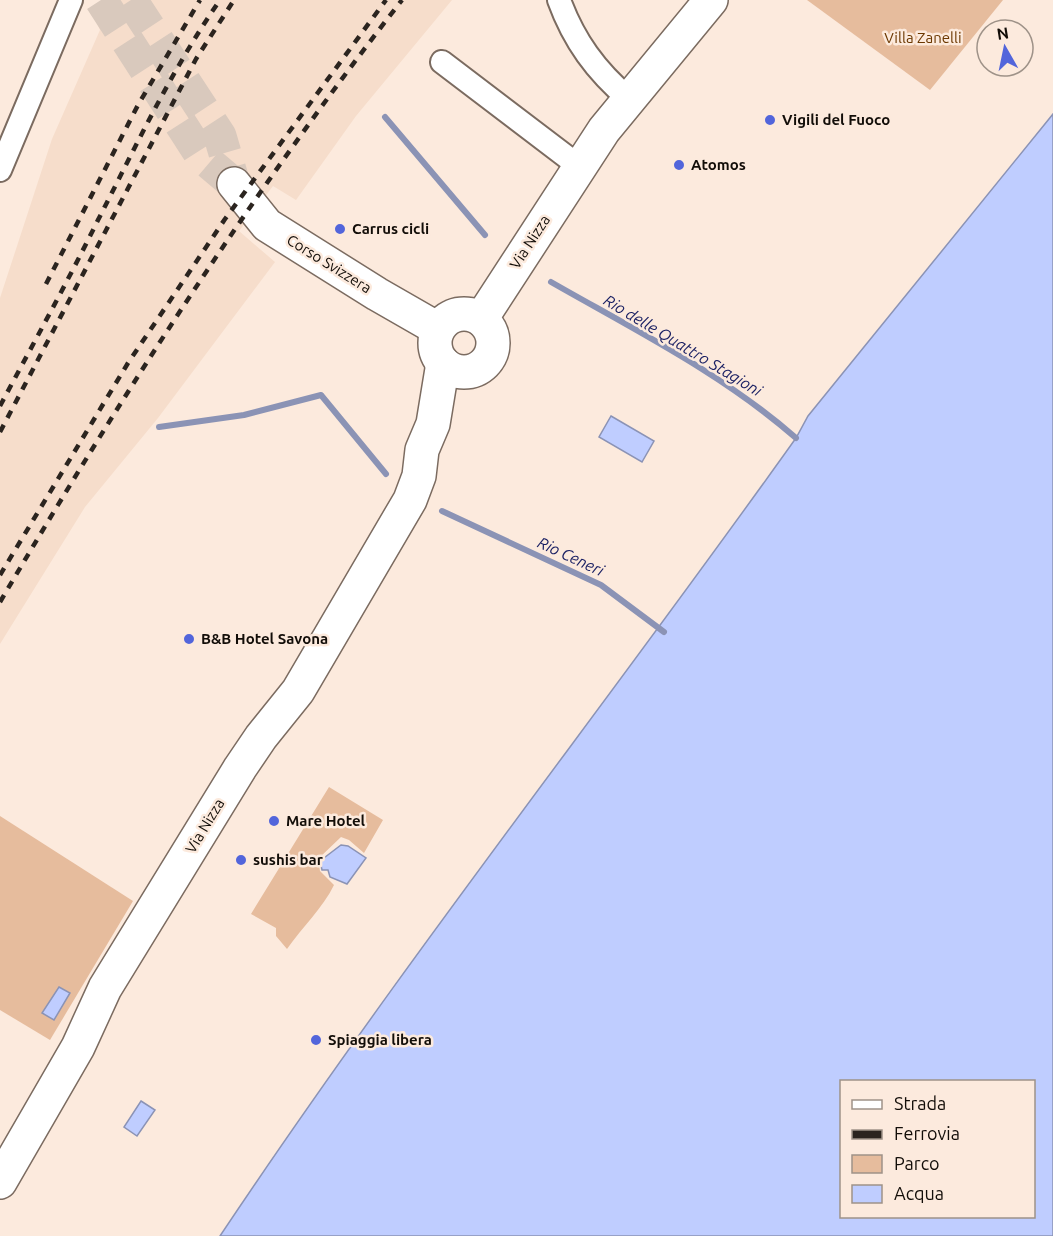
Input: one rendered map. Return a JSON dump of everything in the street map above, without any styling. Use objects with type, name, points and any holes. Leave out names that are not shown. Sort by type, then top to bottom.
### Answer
[{"type":"main road","name":"Via Nizza","points":[[481,318],[604,130],[711,0]]},
{"type":"main road","name":"Corso Svizzera","points":[[234,184],[267,225],[329,265],[438,329]]},
{"type":"main road","points":[[472,314],[481,318],[492,333],[492,352],[481,366],[453,368],[435,347],[438,329],[452,316],[472,314]]},
{"type":"main road","name":"Via Nizza","points":[[0,1182],[78,1047],[105,988],[240,768],[298,691],[410,500],[419,476],[437,459],[460,397],[453,368]]},
{"type":"street","points":[[559,0],[569,27],[586,54],[601,75],[629,99]]},
{"type":"street","points":[[0,170],[69,7]]},
{"type":"street","points":[[442,62],[580,167]]},
{"type":"shaded area","points":[[103,0],[452,0],[356,116],[296,200],[273,186],[239,231],[275,262],[158,418],[85,507],[0,644],[0,298],[52,139],[100,30],[90,9]]},
{"type":"green space","name":"Villa Zanelli","points":[[807,0],[1003,0],[988,18],[975,18],[975,35],[930,90]]},
{"type":"green space","points":[[329,787],[383,820],[364,853],[349,840],[341,837],[318,859],[320,871],[334,885],[324,902],[287,949],[276,936],[276,928],[251,914]]},
{"type":"green space","points":[[0,816],[133,901],[50,1040],[0,1010]]},
{"type":"water","points":[[1053,114],[1053,1236],[220,1236],[289,1134],[432,934],[796,438],[808,416]]},
{"type":"water","points":[[611,416],[654,441],[642,462],[599,437]]},
{"type":"water","points":[[341,845],[348,846],[366,858],[347,884],[330,877],[328,870],[322,870],[320,861]]},
{"type":"water","points":[[59,987],[70,993],[54,1020],[42,1013]]},
{"type":"water","points":[[141,1101],[155,1110],[137,1136],[124,1127]]},
{"type":"waterway","name":"Rio delle Quattro Stagioni","points":[[385,117],[485,235]]},
{"type":"waterway","name":"Rio delle Quattro Stagioni","points":[[551,282],[709,373],[739,393],[796,438]]},
{"type":"waterway","name":"Rio Ceneri","points":[[159,427],[244,415],[321,395],[386,474]]},
{"type":"waterway","name":"Rio Ceneri","points":[[442,511],[601,585],[664,632]]},
{"type":"tunnel","points":[[101,0],[202,157],[234,184]]},
{"type":"tunnel","points":[[131,0],[220,136],[234,184]]},
{"type":"railway","points":[[46,284],[138,105],[200,0]]},
{"type":"railway","points":[[0,406],[155,108],[186,53],[220,0]]},
{"type":"railway","points":[[0,432],[196,59],[234,0]]},
{"type":"railway","points":[[0,575],[128,363],[225,219],[386,0]]},
{"type":"railway","points":[[0,602],[46,524],[191,294],[294,145],[402,0]]},
{"type":"place","name":"Vigili del Fuoco","points":[[770,120]]},
{"type":"place","name":"Atomos","points":[[679,165]]},
{"type":"place","name":"Carrus cicli","points":[[340,229]]},
{"type":"place","name":"B&B Hotel Savona","points":[[189,639]]},
{"type":"place","name":"Mare Hotel","points":[[274,821]]},
{"type":"place","name":"sushis bar","points":[[241,860]]},
{"type":"place","name":"Spiaggia libera","points":[[316,1040]]}]
